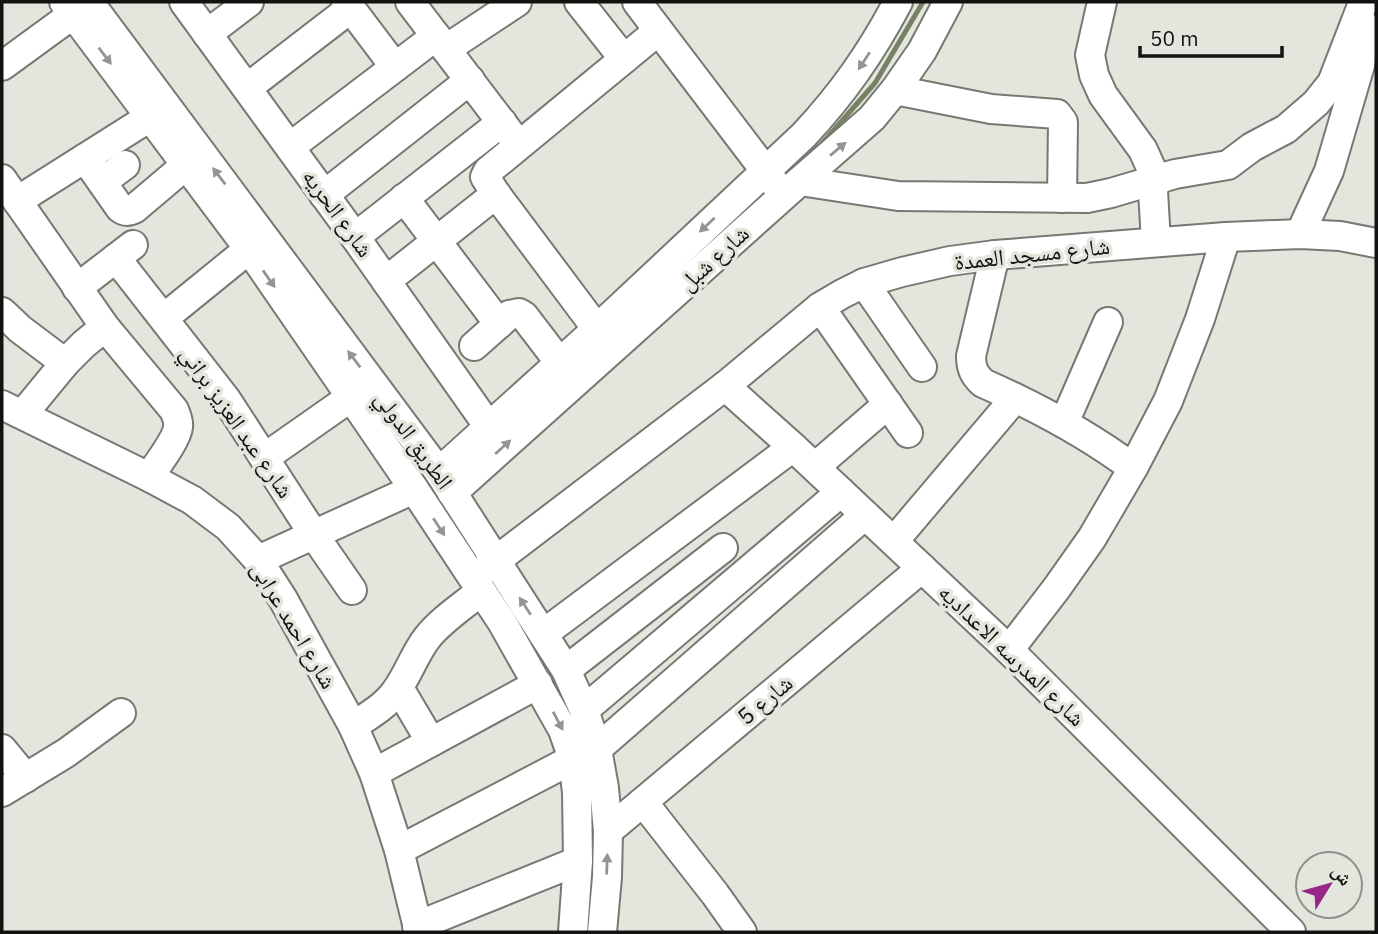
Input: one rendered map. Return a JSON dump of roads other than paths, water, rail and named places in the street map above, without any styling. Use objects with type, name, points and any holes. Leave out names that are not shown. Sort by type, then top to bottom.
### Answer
[{"type":"street","name":"شارع الحريه","points":[[184,2],[489,427]]},
{"type":"street","points":[[207,34],[249,2]]},
{"type":"street","points":[[410,2],[519,145]]},
{"type":"street","points":[[579,2],[624,59]]},
{"type":"street","points":[[637,2],[765,170],[792,188],[898,196],[1062,198],[1087,198],[1175,174],[1228,165],[1252,147],[1286,129],[1316,103],[1332,83],[1364,2]]},
{"type":"street","name":"شارع شبل","points":[[446,483],[489,427],[804,135],[856,73],[898,2]]},
{"type":"street","name":"شارع شبل","points":[[446,483],[872,118],[922,51],[948,2]]},
{"type":"street","points":[[1102,2],[1090,55],[1094,75],[1103,95],[1143,150],[1156,179],[1153,191],[1156,242]]},
{"type":"street","points":[[1300,234],[1329,170],[1360,65],[1367,16],[1364,2]]},
{"type":"street","points":[[2,66],[79,5]]},
{"type":"street","name":"الطريق الدولي","points":[[79,5],[150,117],[249,250],[414,489],[514,642],[563,730],[585,754],[604,788],[608,831],[602,932]]},
{"type":"street","name":"الطريق الدولي","points":[[79,5],[446,483],[566,670],[584,710],[585,754],[577,792],[578,861],[573,932]]},
{"type":"street","points":[[247,88],[349,5],[395,67]]},
{"type":"street","points":[[290,148],[395,67],[504,5]]},
{"type":"street","points":[[597,329],[485,177],[488,171],[658,31]]},
{"type":"street","points":[[324,195],[470,80]]},
{"type":"street","points":[[895,90],[992,109],[1056,114],[1063,122],[1062,198]]},
{"type":"street","points":[[149,477],[176,435],[178,418],[105,327],[6,186],[85,158],[150,117]]},
{"type":"street","points":[[355,237],[502,122]]},
{"type":"street","points":[[85,158],[124,211],[129,211],[186,165]]},
{"type":"street","points":[[102,182],[125,165]]},
{"type":"street","points":[[386,281],[437,241],[491,187]]},
{"type":"street","points":[[404,198],[499,324]]},
{"type":"street","name":"شارع مسجد العمدة","points":[[353,726],[393,696],[428,637],[496,562],[725,386],[820,307],[864,283],[950,261],[1156,242],[1300,234],[1340,236],[1376,243]]},
{"type":"street","points":[[1009,650],[1092,538],[1133,468],[1168,401],[1200,319],[1226,237]]},
{"type":"street","points":[[164,318],[249,250]]},
{"type":"street","name":"شارع عبد العزيز براني","points":[[78,288],[125,252],[164,318],[212,380],[352,590]]},
{"type":"street","points":[[995,255],[971,356],[975,376],[983,383],[1064,422],[1133,468]]},
{"type":"street","points":[[864,283],[922,367]]},
{"type":"street","points":[[820,307],[908,433]]},
{"type":"street","points":[[2,312],[65,363]]},
{"type":"street","points":[[474,346],[509,314],[514,313],[524,316],[560,363]]},
{"type":"street","points":[[1064,422],[1108,322]]},
{"type":"street","points":[[12,410],[105,327]]},
{"type":"street","name":"شارع المدرسه الاعداديه","points":[[725,386],[1009,650],[1292,932]]},
{"type":"street","points":[[264,458],[351,397]]},
{"type":"street","points":[[894,541],[1015,398]]},
{"type":"street","points":[[814,467],[888,404]]},
{"type":"street","name":"شارع احمد عرابى","points":[[12,410],[192,500],[236,535],[258,560],[283,599],[353,726],[374,773],[399,850],[418,929]]},
{"type":"street","points":[[543,634],[793,447]]},
{"type":"street","points":[[258,560],[414,489]]},
{"type":"street","points":[[584,710],[841,492]]},
{"type":"street","points":[[399,850],[585,754],[865,515]]},
{"type":"street","points":[[566,670],[723,548]]},
{"type":"street","name":"شارع 5","points":[[608,831],[922,568]]},
{"type":"street","points":[[374,773],[538,684]]},
{"type":"street","points":[[399,688],[431,742]]},
{"type":"street","points":[[2,792],[121,713]]},
{"type":"street","points":[[2,749],[26,778]]},
{"type":"street","points":[[643,802],[742,932]]},
{"type":"street","points":[[418,929],[578,861]]},
{"type":"waterway","points":[[819,147],[875,83],[923,2]]}]
